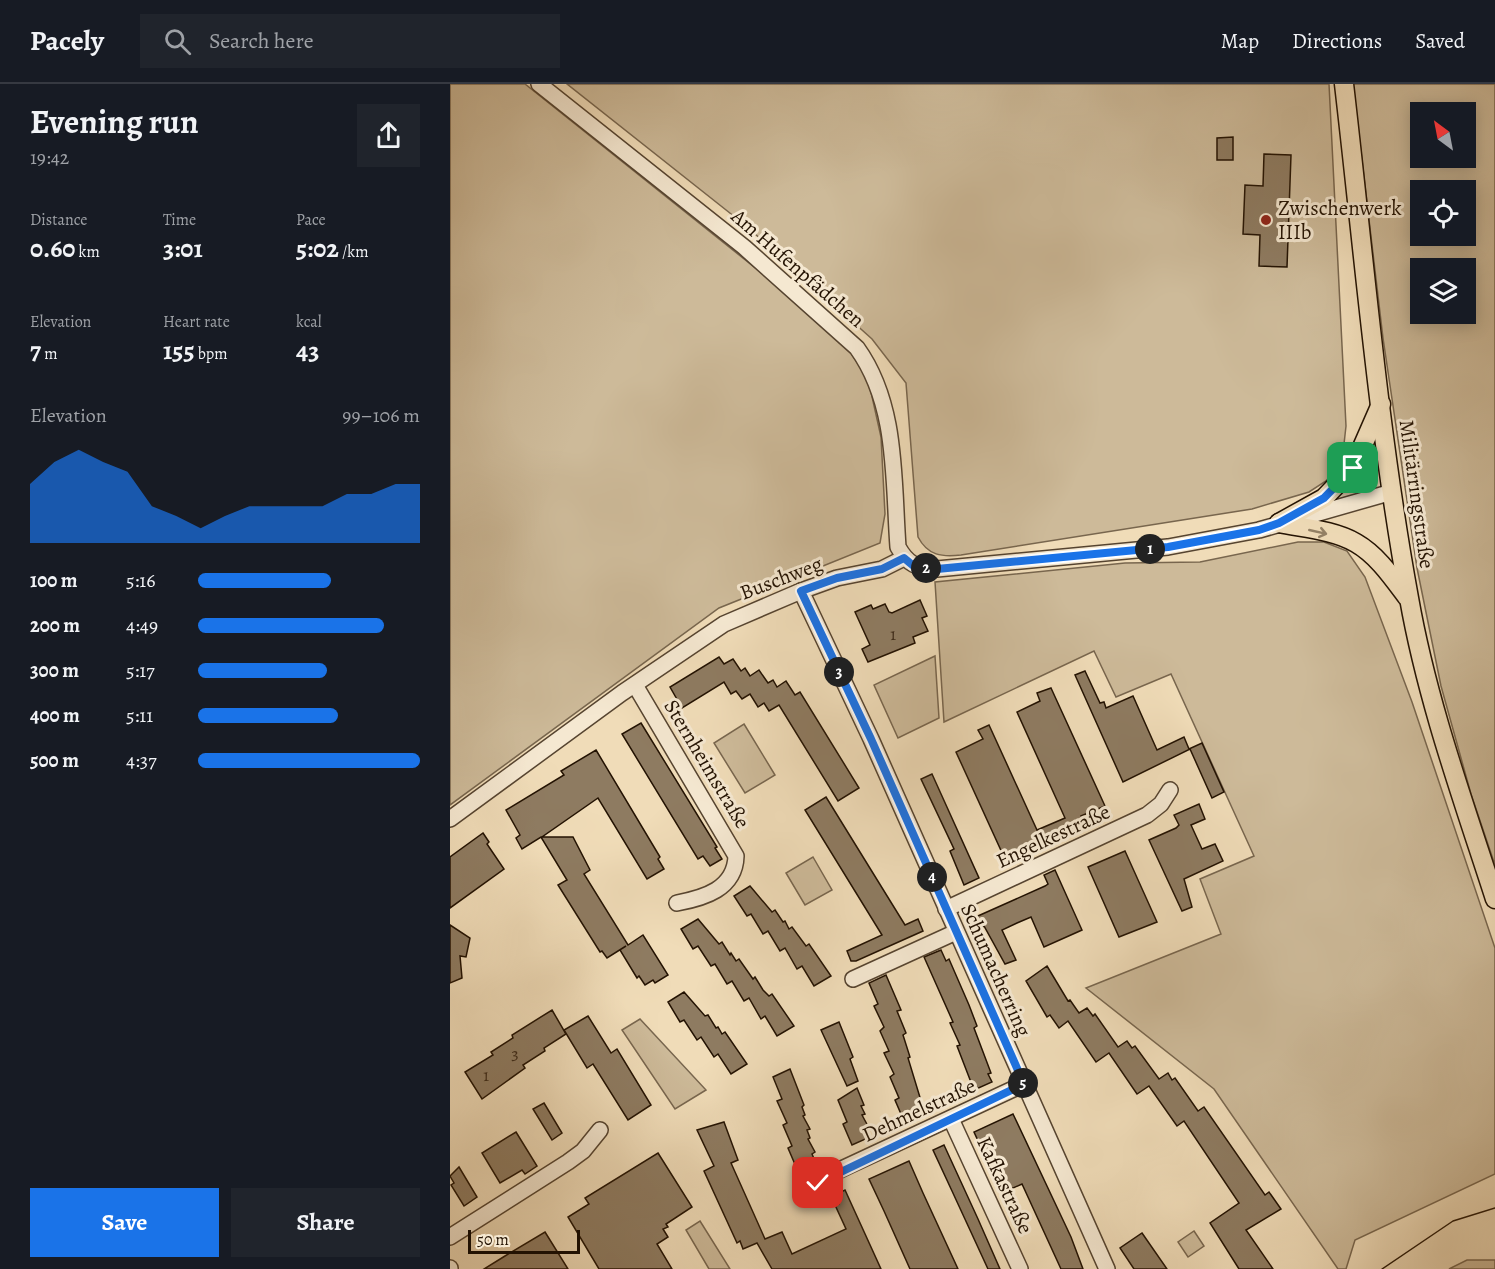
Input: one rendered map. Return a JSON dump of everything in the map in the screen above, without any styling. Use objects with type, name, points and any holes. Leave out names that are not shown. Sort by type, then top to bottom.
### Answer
[{"type":"main road","name":"Militärringstraße","points":[[1344,84],[1392,492],[1409,599],[1429,693],[1495,899]]},
{"type":"main road","points":[[1279,523],[1324,498],[1353,468],[1381,404]]},
{"type":"main road","points":[[1279,523],[1343,537],[1356,543],[1385,567],[1409,599]]},
{"type":"street","name":"Am Hufenpfädchen","points":[[539,84],[744,247],[857,348],[871,367],[881,393],[894,473],[898,547],[904,558]]},
{"type":"street","points":[[904,558],[916,568],[937,569],[1168,547],[1259,530],[1392,492]]},
{"type":"street","name":"Buschweg","points":[[450,819],[635,685],[724,624],[801,591],[837,578],[882,569],[904,558]]},
{"type":"street","name":"Schumacherring","points":[[801,591],[1107,1269]]},
{"type":"street","name":"Sternheimstraße","points":[[635,685],[736,856],[735,867],[727,882],[696,899],[676,903]]},
{"type":"street","name":"Engelkestraße","points":[[946,909],[1147,815],[1161,804],[1170,790]]},
{"type":"street","points":[[853,980],[956,932]]},
{"type":"street","name":"Dehmelstraße","points":[[804,1196],[814,1185],[831,1174],[1024,1084]]},
{"type":"street","name":"Kafkastraße","points":[[951,1119],[1020,1269]]},
{"type":"street","points":[[450,1237],[568,1162],[583,1151],[600,1130]]},
{"type":"shaded area","points":[[450,84],[525,84],[793,298],[851,353],[864,373],[871,392],[881,437],[885,514],[880,543],[719,608],[450,805]]},
{"type":"shaded area","points":[[567,84],[1329,84],[1346,426],[1342,462],[1326,481],[1309,492],[1252,509],[961,555],[948,556],[931,552],[918,537],[906,383],[872,339],[745,225]]},
{"type":"shaded area","points":[[1353,84],[1495,84],[1495,865],[1471,794],[1441,686],[1417,568],[1383,338]]},
{"type":"shaded area","points":[[1298,542],[1324,542],[1347,551],[1365,577],[1412,702],[1495,948],[1495,1174],[1355,1240],[1346,1269],[1338,1269],[1214,1089],[1086,988],[1221,934],[1200,879],[1254,856],[1171,674],[1116,697],[1094,651],[944,722],[935,582],[1125,563],[1200,562]]},
{"type":"shaded area","points":[[935,656],[939,718],[898,738],[874,685]]},
{"type":"shaded area","points":[[744,724],[775,775],[745,793],[714,743]]},
{"type":"shaded area","points":[[813,857],[832,890],[805,905],[786,873]]},
{"type":"shaded area","points":[[640,1019],[706,1090],[675,1109],[622,1030]]},
{"type":"shaded area","points":[[700,1221],[730,1269],[709,1269],[686,1230]]},
{"type":"shaded area","points":[[1194,1231],[1204,1246],[1188,1257],[1178,1242]]},
{"type":"shaded area","points":[[1467,1260],[1495,1260],[1495,1269],[1449,1269]]},
{"type":"building","points":[[1233,137],[1233,160],[1217,160],[1217,138]]},
{"type":"building","name":"Zwischenwerk IIIb","points":[[1264,154],[1291,155],[1287,267],[1259,266],[1260,235],[1243,234],[1245,185],[1263,186]]},
{"type":"building","points":[[920,600],[927,616],[922,618],[928,631],[913,637],[915,643],[868,662],[862,649],[870,645],[855,612],[871,605],[873,609],[885,604],[892,613]]},
{"type":"building","points":[[719,657],[724,664],[733,659],[741,671],[745,668],[750,676],[759,670],[768,683],[773,680],[777,687],[786,681],[795,695],[800,692],[859,788],[838,801],[779,705],[769,711],[764,703],[758,707],[750,694],[742,699],[736,691],[731,694],[724,682],[682,708],[670,687]]},
{"type":"building","points":[[1085,671],[1100,703],[1104,702],[1106,708],[1133,696],[1157,750],[1184,737],[1189,749],[1202,743],[1224,792],[1212,798],[1190,749],[1123,782],[1075,675]]},
{"type":"building","points":[[1051,688],[1105,806],[1081,816],[1084,823],[1004,857],[956,752],[983,739],[978,730],[989,725],[1037,830],[1065,818],[1017,712],[1040,701],[1037,693]]},
{"type":"building","points":[[641,723],[717,847],[715,848],[722,859],[710,866],[703,856],[698,859],[622,734]]},
{"type":"building","points":[[596,750],[660,857],[658,859],[664,869],[647,879],[598,798],[542,837],[573,837],[590,870],[584,874],[628,945],[643,935],[668,975],[655,983],[653,980],[645,985],[639,976],[637,978],[620,950],[626,946],[607,958],[602,951],[600,952],[558,885],[567,880],[541,837],[522,849],[516,838],[520,835],[506,810],[564,775],[561,771]]},
{"type":"building","points":[[932,774],[979,878],[964,885],[950,851],[954,849],[921,779]]},
{"type":"building","points":[[826,797],[905,925],[918,919],[923,931],[856,961],[851,961],[847,951],[882,935],[805,810]]},
{"type":"building","points":[[1199,804],[1205,819],[1191,825],[1202,849],[1215,844],[1223,861],[1184,879],[1192,907],[1182,911],[1149,840],[1176,828],[1179,825],[1174,815]]},
{"type":"building","points":[[483,833],[489,842],[487,844],[504,869],[450,908],[450,857]]},
{"type":"building","points":[[1125,851],[1157,922],[1119,937],[1088,867]]},
{"type":"building","points":[[1055,870],[1082,930],[1044,947],[1031,917],[1017,923],[1002,930],[1016,960],[1005,964],[984,926],[974,931],[969,920],[1045,886],[1048,884],[1044,875]]},
{"type":"building","points":[[750,886],[772,912],[775,910],[783,922],[785,921],[789,929],[792,927],[806,946],[809,944],[831,976],[814,986],[802,966],[797,969],[785,948],[780,951],[768,931],[763,934],[751,914],[747,916],[734,896]]},
{"type":"building","points":[[698,919],[719,944],[722,942],[736,961],[739,959],[763,990],[769,996],[772,994],[794,1026],[777,1036],[765,1016],[761,1019],[749,998],[744,1001],[732,981],[727,984],[715,964],[711,966],[698,946],[693,949],[681,929]]},
{"type":"building","points":[[450,925],[470,938],[466,957],[460,956],[462,978],[450,983]]},
{"type":"building","points":[[941,950],[946,961],[949,959],[969,1005],[977,1026],[974,1028],[991,1073],[988,1074],[992,1082],[974,1090],[957,1046],[960,1045],[950,1023],[953,1022],[924,957]]},
{"type":"building","points":[[1047,966],[1068,1001],[1070,1000],[1079,1013],[1087,1008],[1093,1016],[1095,1014],[1118,1047],[1127,1041],[1132,1048],[1135,1046],[1159,1079],[1168,1073],[1172,1080],[1175,1078],[1198,1111],[1204,1107],[1265,1195],[1269,1192],[1281,1209],[1246,1230],[1273,1269],[1239,1269],[1210,1223],[1239,1203],[1184,1121],[1177,1126],[1149,1086],[1137,1094],[1109,1053],[1096,1062],[1068,1021],[1059,1028],[1050,1015],[1047,1017],[1026,981]]},
{"type":"building","points":[[886,975],[901,1010],[897,1011],[906,1033],[903,1035],[910,1057],[908,1058],[922,1104],[919,1105],[922,1113],[904,1121],[895,1100],[899,1098],[890,1077],[894,1074],[884,1053],[889,1051],[880,1031],[884,1027],[874,1006],[878,1004],[869,983]]},
{"type":"building","points":[[684,992],[705,1016],[708,1015],[722,1034],[725,1032],[747,1064],[731,1074],[718,1054],[714,1057],[701,1037],[697,1040],[684,1020],[680,1022],[668,1002]]},
{"type":"building","points":[[552,1010],[566,1034],[544,1048],[545,1051],[523,1065],[525,1068],[482,1099],[465,1072],[493,1055],[491,1052],[513,1038],[512,1035]]},
{"type":"building","points":[[588,1016],[611,1053],[617,1049],[651,1105],[628,1120],[593,1064],[587,1068],[564,1030]]},
{"type":"building","points":[[839,1022],[853,1057],[850,1059],[858,1081],[847,1086],[821,1030]]},
{"type":"building","points":[[790,1069],[804,1105],[802,1107],[805,1115],[803,1116],[810,1129],[807,1130],[810,1138],[808,1139],[815,1152],[812,1154],[815,1161],[797,1169],[788,1148],[792,1146],[783,1125],[787,1123],[777,1101],[782,1099],[773,1077]]},
{"type":"building","points":[[857,1088],[864,1105],[861,1106],[865,1114],[862,1115],[869,1128],[866,1129],[870,1137],[852,1145],[843,1124],[847,1122],[838,1100]]},
{"type":"building","points":[[544,1103],[562,1133],[552,1140],[533,1109]]},
{"type":"building","points":[[1013,1114],[1071,1237],[1083,1269],[1061,1269],[1022,1184],[1002,1193],[974,1132]]},
{"type":"building","points":[[724,1122],[738,1160],[731,1163],[765,1239],[782,1232],[792,1254],[846,1229],[835,1205],[839,1204],[835,1195],[845,1190],[881,1269],[772,1269],[757,1243],[743,1249],[740,1241],[737,1243],[704,1171],[714,1166],[697,1130]]},
{"type":"building","points":[[516,1132],[537,1166],[525,1174],[522,1170],[500,1183],[482,1153]]},
{"type":"building","points":[[944,1145],[1000,1269],[988,1269],[933,1150]]},
{"type":"building","points":[[658,1153],[692,1207],[666,1224],[668,1227],[663,1229],[668,1237],[657,1244],[672,1269],[599,1269],[568,1217],[589,1204],[585,1198]]},
{"type":"building","points":[[909,1161],[958,1269],[910,1269],[869,1179]]},
{"type":"building","points":[[459,1167],[477,1197],[464,1206],[451,1185],[454,1183],[450,1176]]},
{"type":"building","points":[[545,1232],[568,1269],[484,1269],[505,1256]]},
{"type":"building","points":[[1142,1233],[1167,1269],[1134,1269],[1120,1248]]},
{"type":"tram line","points":[[1382,1269],[1453,1221],[1495,1208]]},
{"type":"place","name":"Zwischenwerk IIIb","points":[[1266,220]]},
{"type":"route","points":[[818,1183],[831,1174],[1024,1084],[871,739],[801,591],[837,578],[882,569],[904,558],[916,568],[937,569],[1168,547],[1259,530],[1279,523],[1324,498],[1353,468]]}]
